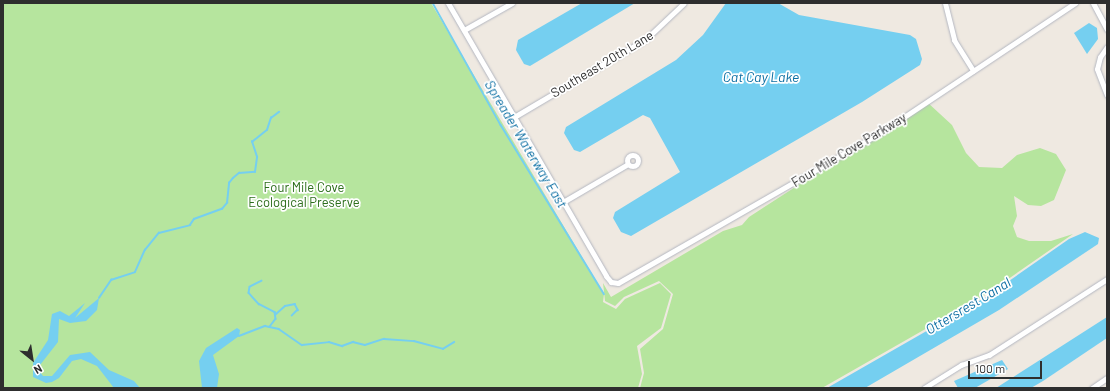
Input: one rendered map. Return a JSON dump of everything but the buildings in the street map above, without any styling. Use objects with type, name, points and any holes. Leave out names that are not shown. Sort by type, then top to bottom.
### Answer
[{"type":"street","points":[[448,3],[563,202],[628,164]]},
{"type":"street","points":[[464,30],[512,3]]},
{"type":"street","name":"Southeast 20th Lane","points":[[514,117],[642,42],[666,23],[684,3]]},
{"type":"street","points":[[945,3],[954,40],[973,71]]},
{"type":"street","name":"Four Mile Cove Parkway","points":[[563,202],[606,276],[616,283],[882,132],[1075,3]]},
{"type":"street","points":[[1093,3],[1107,29]]},
{"type":"street","points":[[1107,47],[1100,57],[1097,69],[1107,95]]},
{"type":"street","points":[[924,388],[961,364],[990,354],[1107,279]]},
{"type":"street","points":[[1092,388],[1107,378]]},
{"type":"green space","name":"Four Mile Cove Ecological Preserve","points":[[3,3],[431,3],[604,294],[603,302],[616,309],[625,299],[660,283],[671,294],[661,328],[637,346],[642,374],[638,388],[3,388]]},
{"type":"green space","points":[[927,102],[952,125],[966,153],[979,167],[1002,168],[1017,155],[1040,148],[1056,154],[1066,170],[1054,200],[1041,206],[1028,205],[1014,196],[1017,216],[1013,226],[1017,237],[1029,241],[1051,241],[1073,234],[985,295],[822,388],[640,388],[644,373],[640,349],[663,329],[673,294],[659,281],[624,297],[615,306],[605,301],[603,283],[611,297],[723,231],[742,225],[749,217]]},
{"type":"water","points":[[582,3],[635,3],[530,66],[524,64],[516,50],[518,40]]},
{"type":"water","name":"Cat Cay Lake","points":[[726,3],[778,3],[799,15],[910,35],[916,39],[922,59],[920,65],[862,102],[631,236],[621,232],[613,218],[615,212],[680,172],[650,118],[643,115],[580,152],[574,150],[564,133],[566,127],[676,60],[703,35]]},
{"type":"water","points":[[1089,23],[1097,28],[1098,39],[1087,54],[1074,33]]},
{"type":"water","points":[[1085,232],[1099,238],[1098,244],[999,310],[865,388],[827,388],[986,297],[1069,239]]},
{"type":"water","points":[[99,298],[97,310],[86,321],[70,323],[59,319],[58,342],[40,365],[40,372],[43,376],[52,376],[70,355],[90,352],[109,370],[134,381],[140,388],[114,388],[97,366],[81,359],[72,361],[59,378],[52,382],[46,383],[33,377],[33,363],[48,340],[52,314],[60,311],[69,316],[85,303],[75,318]]},
{"type":"water","points":[[1107,317],[1107,338],[1043,381],[1031,388],[996,388]]},
{"type":"water","points":[[237,328],[240,330],[239,336],[213,355],[219,374],[217,388],[202,388],[199,361],[206,348]]},
{"type":"water","points":[[1002,360],[1008,369],[975,388],[958,388],[954,381]]},
{"type":"waterway","name":"Spreader Waterway East","points":[[433,3],[501,125],[604,294]]},
{"type":"waterway","points":[[99,298],[111,280],[135,272],[145,250],[159,233],[190,225],[194,219],[222,209],[227,203],[229,183],[233,178],[239,173],[255,172],[257,157],[252,142],[267,130],[271,118],[279,112]]},
{"type":"waterway","points":[[262,281],[250,287],[249,293],[259,304],[275,312],[276,319],[270,327]]},
{"type":"waterway","points":[[275,315],[285,306],[295,304],[298,310],[292,316]]},
{"type":"waterway","points":[[239,336],[265,326],[279,329],[302,345],[329,342],[342,346],[353,342],[365,345],[384,339],[414,341],[443,349],[454,342]]},
{"type":"water label","name":"Ottersrest Canal","points":[[968,306]]}]
